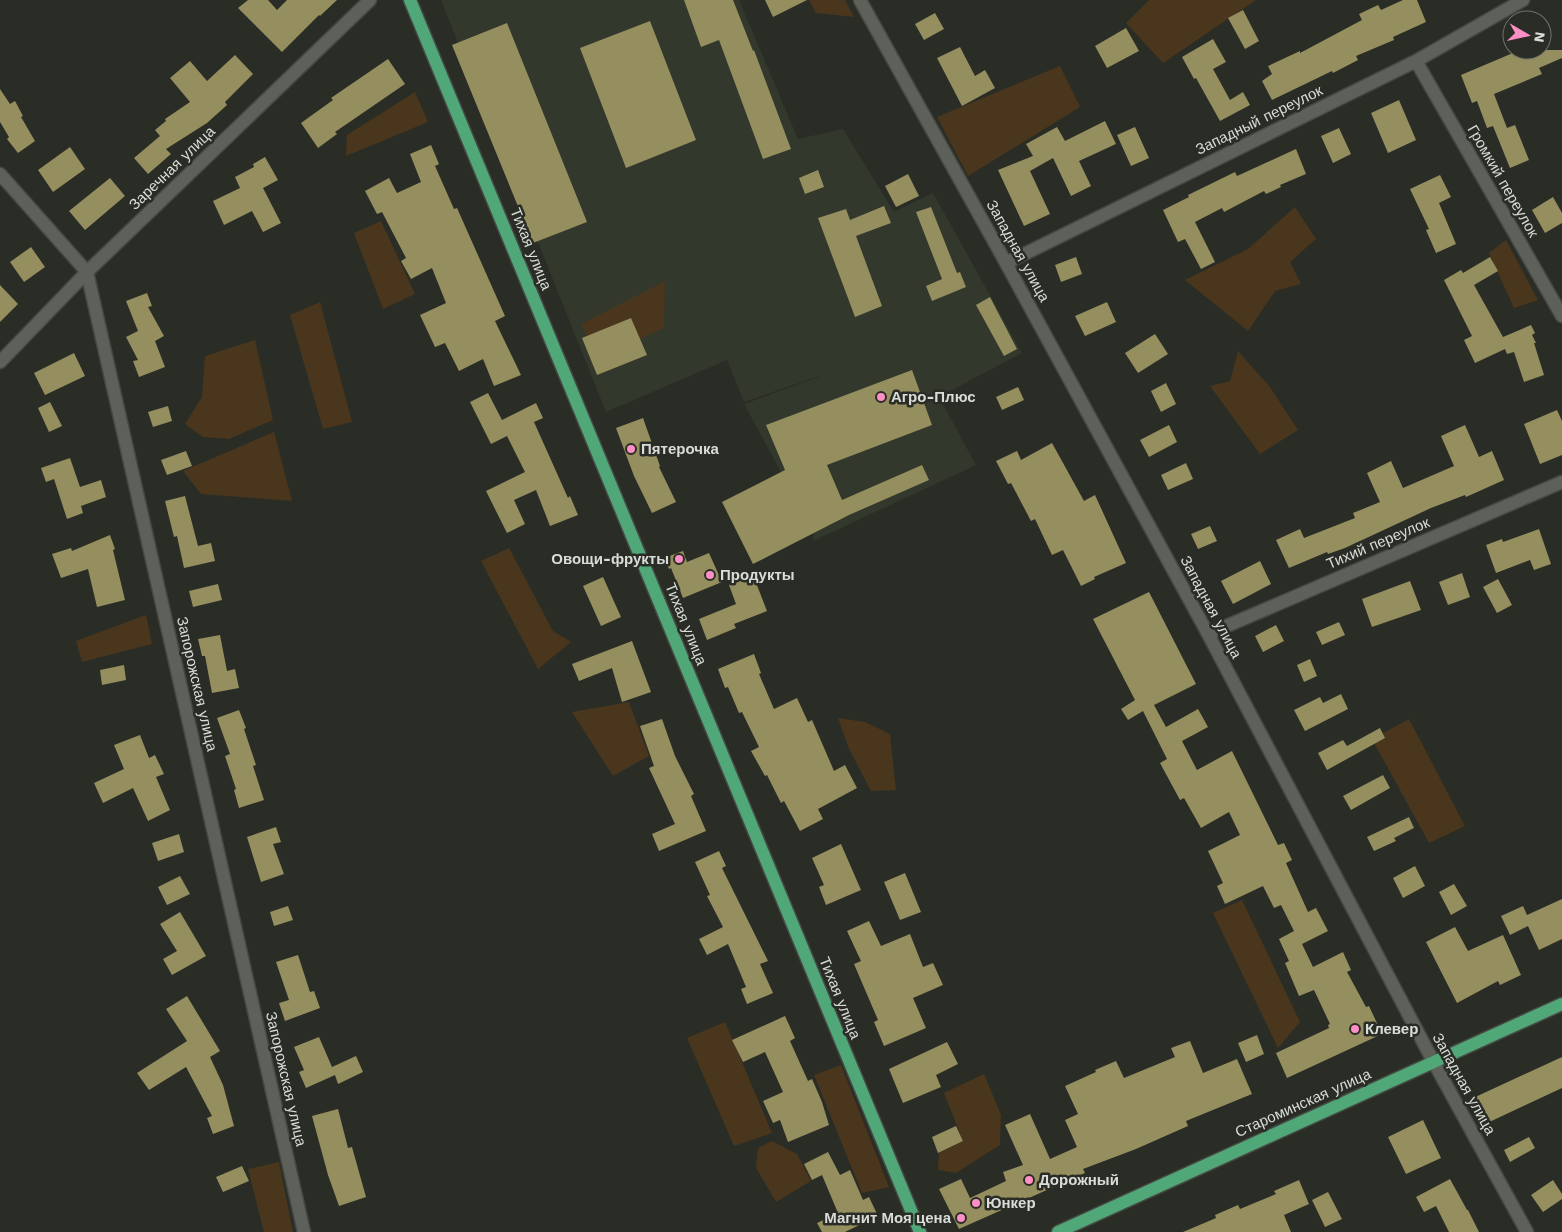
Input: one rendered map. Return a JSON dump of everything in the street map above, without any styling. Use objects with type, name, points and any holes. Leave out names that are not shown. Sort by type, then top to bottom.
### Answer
[{"type":"main road","name":"Тихая улица","points":[[410,0],[920,1232]]},
{"type":"main road","name":"Староминская улица","points":[[1058,1232],[1562,1004]]},
{"type":"street","name":"Заречная улица","points":[[0,362],[87,272],[370,0]]},
{"type":"street","name":"Западная улица","points":[[860,0],[1006,262],[1208,634],[1433,1061],[1527,1232]]},
{"type":"street","name":"Западный переулок","points":[[1006,262],[1416,61],[1523,0]]},
{"type":"street","name":"Громкий переулок","points":[[1416,61],[1562,316]]},
{"type":"street","name":"Запорожская улица","points":[[0,174],[87,272],[304,1232]]},
{"type":"street","name":"Тихий переулок","points":[[1208,634],[1562,482]]},
{"type":"shaded area","points":[[441,0],[739,0],[798,139],[843,129],[894,212],[933,193],[1022,353],[939,397],[976,465],[813,541],[814,532],[744,404],[835,371],[744,402],[727,360],[606,412]]},
{"type":"shaded area","points":[[809,0],[845,0],[854,17],[816,13]]},
{"type":"shaded area","points":[[1149,0],[1256,0],[1163,63],[1126,23]]},
{"type":"shaded area","points":[[1060,66],[1080,107],[968,176],[937,117]]},
{"type":"shaded area","points":[[415,92],[428,122],[346,156],[347,135]]},
{"type":"shaded area","points":[[1295,207],[1316,239],[1290,262],[1301,284],[1275,291],[1248,331],[1185,280],[1248,249]]},
{"type":"shaded area","points":[[381,221],[415,294],[383,309],[354,233]]},
{"type":"shaded area","points":[[1506,240],[1538,300],[1514,308],[1489,253]]},
{"type":"shaded area","points":[[665,281],[664,328],[596,359],[581,324]]},
{"type":"shaded area","points":[[320,302],[352,422],[323,429],[290,315]]},
{"type":"shaded area","points":[[255,340],[273,420],[229,439],[203,437],[185,424],[202,397],[205,356]]},
{"type":"shaded area","points":[[1238,351],[1270,387],[1298,430],[1260,454],[1210,386],[1230,381]]},
{"type":"shaded area","points":[[274,432],[292,501],[201,494],[183,471]]},
{"type":"shaded area","points":[[509,548],[553,631],[571,642],[538,669],[481,561]]},
{"type":"shaded area","points":[[146,615],[152,644],[82,662],[76,641]]},
{"type":"shaded area","points":[[629,702],[649,756],[613,776],[572,712]]},
{"type":"shaded area","points":[[838,718],[865,722],[890,734],[896,790],[871,791],[849,749]]},
{"type":"shaded area","points":[[1409,719],[1465,826],[1429,843],[1372,739]]},
{"type":"shaded area","points":[[1242,900],[1300,1022],[1278,1048],[1213,913]]},
{"type":"shaded area","points":[[725,1022],[772,1133],[734,1146],[687,1038]]},
{"type":"shaded area","points":[[841,1065],[889,1187],[862,1193],[814,1075]]},
{"type":"shaded area","points":[[984,1074],[1001,1115],[1000,1145],[956,1173],[938,1170],[939,1153],[963,1141],[944,1093]]},
{"type":"shaded area","points":[[772,1141],[797,1154],[811,1181],[776,1202],[756,1168],[758,1148]]},
{"type":"shaded area","points":[[279,1162],[293,1232],[264,1232],[248,1169]]},
{"type":"building","points":[[248,0],[268,0],[277,10],[287,0],[337,0],[282,52],[238,8]]},
{"type":"building","points":[[684,0],[733,0],[791,149],[763,159],[719,40],[701,47]]},
{"type":"building","points":[[765,0],[807,0],[773,17]]},
{"type":"building","points":[[1403,0],[1417,0],[1426,22],[1393,37],[1394,40],[1356,56],[1358,60],[1333,73],[1332,71],[1272,100],[1262,81],[1272,74],[1268,66],[1300,51],[1300,53],[1362,20],[1359,14],[1378,5],[1381,10]]},
{"type":"building","points":[[1243,10],[1259,41],[1245,49],[1228,18]]},
{"type":"building","points":[[935,13],[944,29],[924,40],[915,24]]},
{"type":"building","points":[[650,21],[696,140],[626,168],[580,48]]},
{"type":"building","points":[[507,23],[587,222],[533,243],[452,45]]},
{"type":"building","points":[[1126,28],[1139,51],[1107,68],[1095,46]]},
{"type":"building","points":[[1213,39],[1226,62],[1213,69],[1230,100],[1243,92],[1250,105],[1220,121],[1182,57]]},
{"type":"building","points":[[960,47],[975,76],[985,70],[995,88],[962,106],[937,58]]},
{"type":"building","points":[[1552,50],[1562,50],[1562,58],[1539,68],[1542,74],[1494,94],[1507,128],[1515,125],[1529,160],[1510,168],[1493,126],[1487,128],[1477,101],[1472,103],[1461,75],[1502,58],[1502,60],[1552,60]]},
{"type":"building","points":[[235,55],[253,74],[225,102],[227,105],[207,123],[166,149],[171,154],[148,174],[134,158],[160,136],[155,130],[166,121],[165,119],[190,102],[170,78],[190,61],[207,81]]},
{"type":"building","points":[[388,59],[405,84],[335,132],[337,134],[318,148],[301,123],[333,100],[331,98]]},
{"type":"building","points":[[0,89],[10,104],[15,101],[23,116],[21,117],[35,141],[18,153],[7,139],[9,137],[0,122]]},
{"type":"building","points":[[1399,100],[1416,140],[1388,153],[1371,113]]},
{"type":"building","points":[[1105,121],[1116,144],[1079,161],[1091,186],[1071,196],[1053,158],[1030,171],[1050,214],[1024,226],[998,170],[1033,156],[1026,144],[1057,127],[1065,141]]},
{"type":"building","points":[[1135,127],[1149,158],[1131,166],[1117,135]]},
{"type":"building","points":[[1339,128],[1351,154],[1333,163],[1321,136]]},
{"type":"building","points":[[431,145],[439,164],[435,166],[454,209],[457,208],[505,316],[495,321],[521,375],[494,386],[483,359],[459,371],[445,343],[435,347],[420,315],[446,303],[432,268],[411,279],[401,261],[406,258],[382,212],[377,214],[365,191],[389,178],[397,193],[421,182],[410,154]]},
{"type":"building","points":[[70,147],[85,169],[53,192],[38,170]]},
{"type":"building","points":[[1296,149],[1306,174],[1280,185],[1281,187],[1266,194],[1264,191],[1224,212],[1222,208],[1195,222],[1215,262],[1201,269],[1185,239],[1178,242],[1163,210],[1189,197],[1188,195],[1235,172],[1237,176]]},
{"type":"building","points":[[265,157],[278,180],[263,188],[281,223],[263,232],[252,211],[224,225],[213,201],[240,188],[235,177],[254,167],[253,164]]},
{"type":"building","points":[[818,170],[824,187],[805,194],[799,178]]},
{"type":"building","points":[[908,174],[919,196],[896,207],[885,186]]},
{"type":"building","points":[[1440,175],[1451,197],[1439,203],[1456,244],[1436,253],[1426,230],[1429,229],[1410,189]]},
{"type":"building","points":[[110,178],[125,196],[85,230],[69,211]]},
{"type":"building","points":[[1553,197],[1562,213],[1562,223],[1545,233],[1532,210]]},
{"type":"building","points":[[884,206],[891,223],[856,236],[882,306],[855,317],[818,218],[846,209],[850,220]]},
{"type":"building","points":[[931,207],[957,273],[960,272],[966,287],[932,301],[926,286],[942,279],[916,212]]},
{"type":"building","points":[[31,247],[45,267],[24,282],[10,262]]},
{"type":"building","points":[[1076,257],[1082,274],[1061,282],[1055,265]]},
{"type":"building","points":[[1490,257],[1498,271],[1474,285],[1503,337],[1531,325],[1535,333],[1532,335],[1536,343],[1534,343],[1544,375],[1524,382],[1514,352],[1507,354],[1505,349],[1475,363],[1464,340],[1472,336],[1444,280],[1461,270],[1463,273]]},
{"type":"building","points":[[0,285],[18,304],[0,322]]},
{"type":"building","points":[[147,293],[152,306],[148,307],[164,336],[155,341],[165,367],[139,377],[133,361],[138,360],[126,337],[138,331],[126,301]]},
{"type":"building","points":[[990,297],[1017,349],[1004,356],[976,305]]},
{"type":"building","points":[[1107,302],[1116,322],[1085,336],[1075,316]]},
{"type":"building","points":[[631,318],[647,355],[597,375],[582,338]]},
{"type":"building","points":[[1155,334],[1168,354],[1138,373],[1125,353]]},
{"type":"building","points":[[74,353],[85,376],[45,395],[34,373]]},
{"type":"building","points":[[912,370],[932,425],[827,465],[842,500],[922,465],[929,480],[849,515],[753,564],[722,502],[785,470],[766,425]]},
{"type":"building","points":[[1166,383],[1176,404],[1161,412],[1151,391]]},
{"type":"building","points":[[1018,387],[1024,400],[1002,410],[996,397]]},
{"type":"building","points":[[488,393],[502,420],[536,403],[543,418],[534,422],[568,498],[570,496],[578,515],[550,526],[536,490],[514,500],[525,524],[507,533],[486,491],[525,472],[507,436],[491,444],[470,402]]},
{"type":"building","points":[[50,402],[62,426],[49,432],[38,408]]},
{"type":"building","points":[[168,406],[172,421],[153,427],[148,412]]},
{"type":"building","points":[[1557,410],[1562,421],[1562,455],[1540,464],[1524,424]]},
{"type":"building","points":[[643,418],[659,467],[676,502],[652,513],[634,476],[616,428]]},
{"type":"building","points":[[1169,425],[1177,442],[1149,457],[1140,440]]},
{"type":"building","points":[[1465,425],[1479,457],[1492,451],[1504,480],[1466,497],[1465,495],[1431,508],[1345,548],[1328,554],[1327,552],[1289,568],[1276,540],[1300,529],[1304,538],[1355,518],[1353,513],[1380,502],[1367,473],[1391,461],[1403,488],[1454,466],[1441,436]]},
{"type":"building","points":[[1052,443],[1084,501],[1095,495],[1126,563],[1094,577],[1095,579],[1081,586],[1063,550],[1052,555],[1035,519],[1031,521],[1011,483],[1008,484],[996,461],[1017,451],[1021,460]]},
{"type":"building","points":[[186,451],[192,466],[167,475],[161,460]]},
{"type":"building","points":[[70,458],[80,487],[101,480],[106,497],[81,506],[83,513],[67,519],[54,479],[46,482],[41,468]]},
{"type":"building","points":[[1186,463],[1193,479],[1168,490],[1161,475]]},
{"type":"building","points":[[185,496],[198,546],[211,543],[215,561],[184,568],[177,536],[174,537],[165,501]]},
{"type":"building","points":[[1210,526],[1217,541],[1198,549],[1191,534]]},
{"type":"building","points":[[1539,529],[1551,564],[1534,570],[1530,560],[1496,573],[1486,545],[1502,539],[1503,542]]},
{"type":"building","points":[[110,535],[115,549],[113,550],[125,600],[97,607],[88,569],[61,578],[52,554],[71,548],[72,551]]},
{"type":"building","points":[[683,551],[687,562],[709,553],[722,582],[683,598],[671,568],[669,569],[664,558]]},
{"type":"building","points":[[1260,561],[1271,584],[1233,604],[1221,581]]},
{"type":"building","points":[[1462,573],[1470,597],[1448,605],[1439,582]]},
{"type":"building","points":[[753,575],[767,611],[734,624],[736,628],[707,640],[699,619],[736,604],[729,585]]},
{"type":"building","points":[[603,577],[621,617],[601,626],[583,586]]},
{"type":"building","points":[[1498,579],[1512,605],[1497,613],[1483,587]]},
{"type":"building","points":[[1410,581],[1421,610],[1372,627],[1362,599]]},
{"type":"building","points":[[218,584],[222,600],[193,607],[189,591]]},
{"type":"building","points":[[1149,592],[1196,684],[1154,705],[1166,727],[1198,709],[1208,727],[1182,741],[1197,770],[1232,751],[1278,845],[1284,843],[1292,860],[1286,863],[1308,912],[1316,908],[1328,931],[1302,944],[1313,967],[1343,952],[1351,970],[1347,972],[1366,1007],[1369,1006],[1382,1034],[1287,1078],[1276,1053],[1329,1028],[1328,1025],[1330,1024],[1314,990],[1299,996],[1285,963],[1289,961],[1279,939],[1294,931],[1281,905],[1274,908],[1263,886],[1225,904],[1217,886],[1223,883],[1208,851],[1240,835],[1229,812],[1201,828],[1184,798],[1180,800],[1160,763],[1167,759],[1143,711],[1128,720],[1121,709],[1135,700],[1093,619]]},
{"type":"building","points":[[1339,622],[1345,635],[1322,645],[1316,632]]},
{"type":"building","points":[[1276,625],[1284,641],[1263,652],[1255,636]]},
{"type":"building","points":[[220,635],[227,671],[235,669],[239,688],[212,693],[205,656],[202,656],[198,639]]},
{"type":"building","points":[[632,641],[651,692],[622,702],[612,668],[579,681],[572,664]]},
{"type":"building","points":[[754,654],[761,673],[759,674],[774,709],[797,698],[808,722],[812,720],[834,771],[845,765],[857,788],[818,809],[823,819],[800,831],[784,801],[781,803],[767,775],[765,776],[751,751],[759,747],[742,712],[739,713],[728,687],[725,688],[718,669]]},
{"type":"building","points":[[1310,659],[1317,676],[1304,682],[1297,665]]},
{"type":"building","points":[[124,665],[126,680],[102,685],[100,670]]},
{"type":"building","points":[[1341,694],[1348,709],[1305,731],[1294,710],[1320,697],[1323,703]]},
{"type":"building","points":[[239,710],[246,728],[244,729],[256,765],[253,766],[264,800],[239,808],[234,790],[236,789],[225,756],[230,754],[217,718]]},
{"type":"building","points":[[662,719],[675,756],[694,794],[691,796],[706,831],[659,851],[652,834],[675,824],[649,768],[654,766],[640,726]]},
{"type":"building","points":[[1380,728],[1385,738],[1327,770],[1318,753],[1343,740],[1347,746]]},
{"type":"building","points":[[140,735],[149,758],[155,755],[164,774],[156,777],[170,810],[148,821],[133,788],[103,803],[94,783],[124,769],[114,745]]},
{"type":"building","points":[[1383,775],[1390,788],[1351,810],[1343,796]]},
{"type":"building","points":[[1409,817],[1414,828],[1394,838],[1396,841],[1374,851],[1367,837]]},
{"type":"building","points":[[276,827],[281,842],[273,844],[284,874],[261,882],[247,837]]},
{"type":"building","points":[[179,834],[184,852],[158,861],[152,843]]},
{"type":"building","points":[[841,844],[861,890],[826,905],[819,887],[824,885],[812,858]]},
{"type":"building","points":[[719,851],[726,866],[722,868],[768,961],[760,964],[773,993],[747,1004],[741,989],[746,987],[728,944],[707,955],[699,939],[723,927],[707,896],[710,895],[695,862]]},
{"type":"building","points":[[1415,866],[1425,886],[1403,898],[1393,878]]},
{"type":"building","points":[[905,873],[921,912],[900,920],[884,882]]},
{"type":"building","points":[[180,876],[190,894],[167,905],[158,887]]},
{"type":"building","points":[[1454,884],[1467,906],[1451,915],[1439,892]]},
{"type":"building","points":[[1562,899],[1562,939],[1539,950],[1528,926],[1510,935],[1501,916],[1523,906],[1527,915]]},
{"type":"building","points":[[288,906],[293,920],[274,926],[270,912]]},
{"type":"building","points":[[180,912],[206,956],[172,975],[163,959],[177,951],[160,924]]},
{"type":"building","points":[[869,921],[881,946],[910,934],[923,967],[933,963],[943,985],[913,998],[926,1028],[884,1046],[874,1022],[878,1020],[854,964],[861,961],[847,931]]},
{"type":"building","points":[[1455,927],[1468,951],[1503,935],[1521,975],[1500,985],[1498,981],[1457,1003],[1426,942]]},
{"type":"building","points":[[298,955],[310,992],[314,991],[320,1008],[285,1021],[279,1003],[289,1000],[276,962]]},
{"type":"building","points":[[187,996],[220,1051],[210,1057],[223,1085],[234,1126],[213,1134],[207,1118],[212,1116],[186,1067],[149,1090],[137,1073],[187,1041],[166,1009]]},
{"type":"building","points":[[785,1016],[795,1038],[790,1041],[808,1081],[812,1079],[829,1125],[788,1142],[780,1120],[773,1123],[763,1101],[783,1092],[765,1052],[743,1062],[732,1040]]},
{"type":"building","points":[[1257,1035],[1264,1054],[1246,1062],[1238,1043]]},
{"type":"building","points":[[319,1037],[332,1067],[356,1056],[363,1072],[338,1084],[335,1075],[306,1088],[299,1072],[304,1070],[294,1047]]},
{"type":"building","points":[[1190,1041],[1203,1073],[1237,1059],[1252,1094],[1186,1121],[1188,1126],[1136,1149],[1083,1169],[1085,1173],[959,1229],[939,1189],[961,1179],[970,1198],[1006,1181],[1003,1172],[1023,1165],[1005,1125],[1030,1114],[1050,1159],[1077,1147],[1065,1120],[1078,1114],[1065,1086],[1116,1061],[1124,1078],[1175,1057],[1171,1048]]},
{"type":"building","points":[[947,1042],[958,1064],[936,1075],[941,1087],[903,1103],[889,1069]]},
{"type":"building","points":[[1562,1057],[1562,1088],[1483,1125],[1471,1099]]},
{"type":"building","points":[[338,1109],[348,1148],[352,1147],[366,1197],[339,1206],[328,1175],[312,1116]]},
{"type":"building","points":[[1423,1120],[1441,1158],[1406,1174],[1388,1137]]},
{"type":"building","points":[[956,1126],[963,1141],[938,1153],[932,1137]]},
{"type":"building","points":[[1529,1137],[1535,1148],[1510,1162],[1504,1150]]},
{"type":"building","points":[[828,1152],[840,1175],[850,1170],[863,1200],[869,1197],[878,1216],[845,1232],[822,1232],[817,1223],[838,1213],[822,1175],[812,1180],[804,1164]]},
{"type":"building","points":[[242,1166],[249,1181],[223,1192],[216,1177]]},
{"type":"building","points":[[1450,1179],[1479,1232],[1449,1232],[1436,1206],[1424,1212],[1416,1197]]},
{"type":"building","points":[[1299,1180],[1309,1204],[1284,1215],[1291,1232],[1183,1232],[1216,1218],[1215,1215],[1238,1205],[1240,1209],[1276,1194],[1274,1191]]},
{"type":"building","points":[[1553,1180],[1562,1194],[1562,1199],[1543,1212],[1531,1195]]},
{"type":"building","points":[[1328,1192],[1342,1219],[1325,1227],[1312,1200]]},
{"type":"place","name":"Агро-Плюс","points":[[881,397]]},
{"type":"place","name":"Пятерочка","points":[[631,449]]},
{"type":"place","name":"Овощи-фрукты","points":[[679,559]]},
{"type":"place","name":"Продукты","points":[[710,575]]},
{"type":"place","name":"Клевер","points":[[1355,1029]]},
{"type":"place","name":"Дорожный","points":[[1029,1180]]},
{"type":"place","name":"Юнкер","points":[[976,1203]]},
{"type":"place","name":"Магнит Моя цена","points":[[961,1218]]}]
